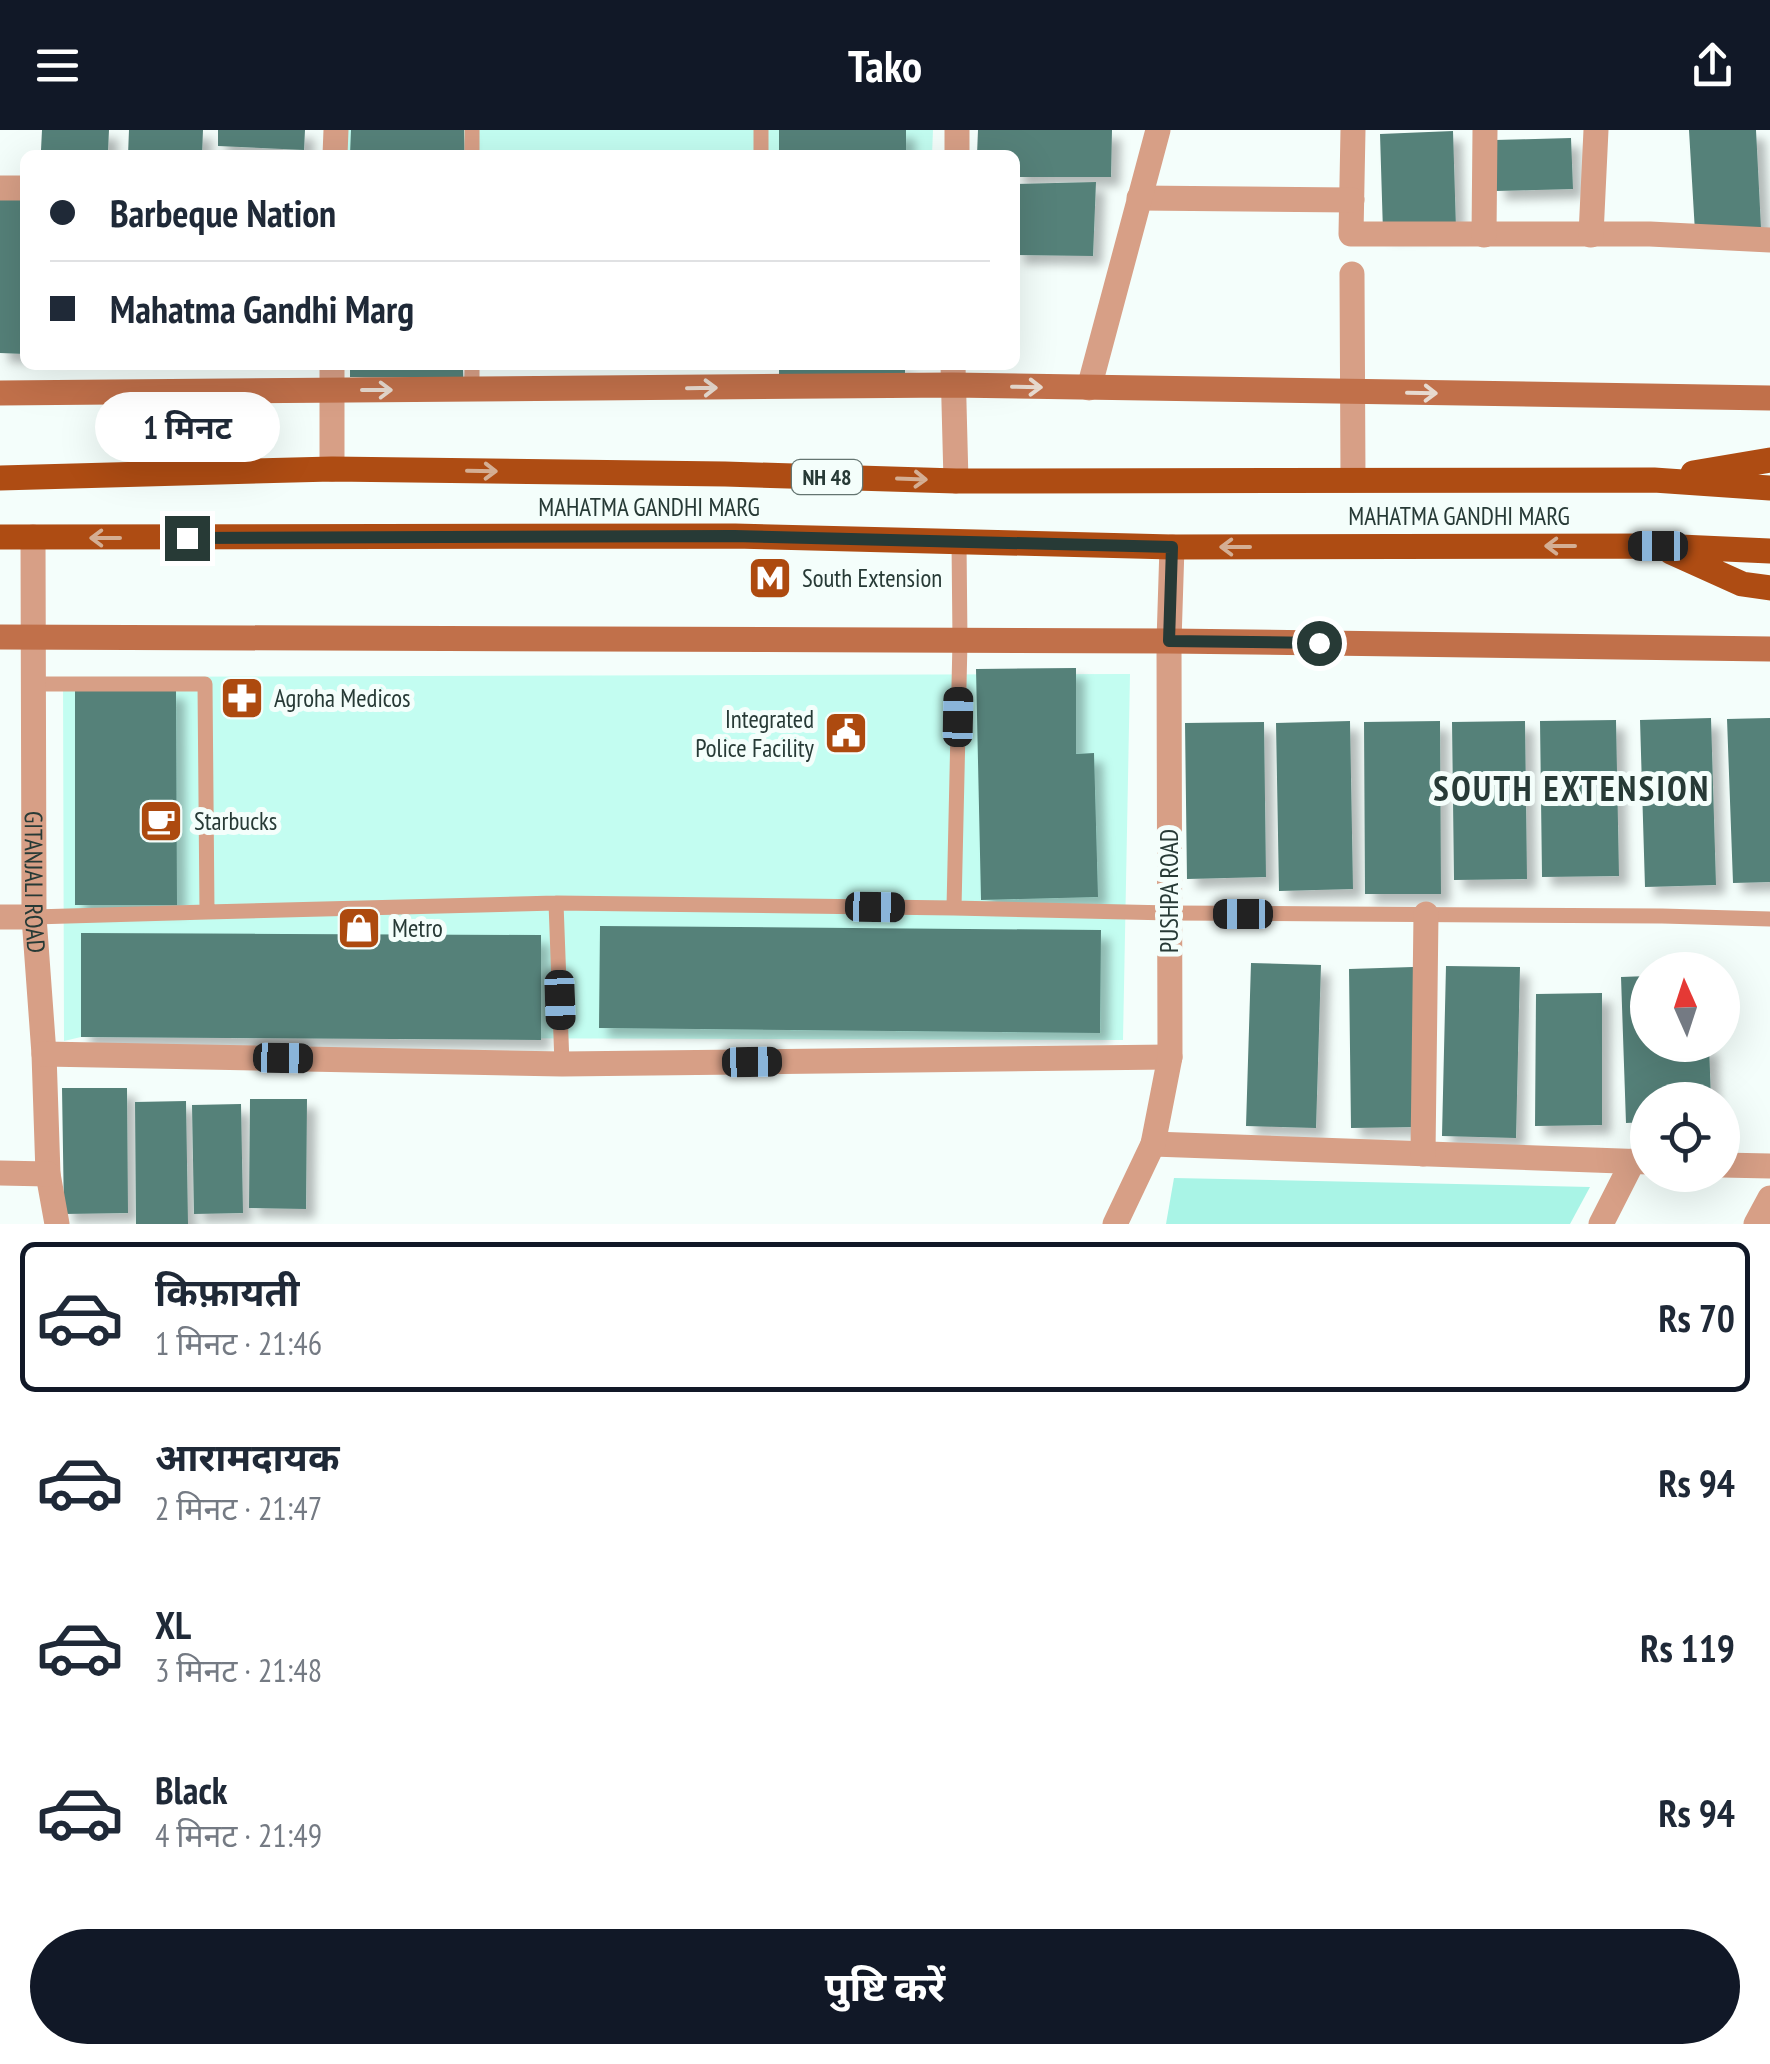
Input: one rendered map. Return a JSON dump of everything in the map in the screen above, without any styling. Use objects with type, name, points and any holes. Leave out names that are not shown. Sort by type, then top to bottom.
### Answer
[{"type":"main road","points":[[1654,480],[1770,460]]},
{"type":"main road","name":"MAHATMA GANDHI MARG","points":[[0,478],[332,469],[956,481],[1654,480]]},
{"type":"main road","points":[[1654,480],[1770,488]]},
{"type":"main road","name":"MAHATMA GANDHI MARG","points":[[0,538],[734,536],[1172,547],[1658,546],[1770,550]]},
{"type":"main road","points":[[1658,546],[1742,584],[1770,588]]},
{"type":"street","points":[[1090,388],[1158,130]]},
{"type":"street","points":[[1354,130],[1351,234],[1650,234],[1770,240]]},
{"type":"street","points":[[1484,234],[1485,130]]},
{"type":"street","points":[[1590,234],[1596,130]]},
{"type":"street","points":[[1139,198],[1352,200]]},
{"type":"street","points":[[1352,274],[1354,480]]},
{"type":"street","points":[[953,375],[956,481]]},
{"type":"street","points":[[0,394],[332,378],[953,375],[1090,388],[1770,398]]},
{"type":"street","points":[[332,378],[332,469]]},
{"type":"street","name":"GITANJALI ROAD","points":[[34,538],[34,917],[48,1174],[57,1224]]},
{"type":"street","name":"PUSHPA ROAD","points":[[1115,1224],[1153,1144],[1170,1058],[1172,547]]},
{"type":"street","points":[[0,638],[1169,641],[1770,649]]},
{"type":"street","points":[[1423,1154],[1426,914]]},
{"type":"street","points":[[0,918],[34,917]]},
{"type":"street","points":[[44,1054],[562,1064],[1170,1058]]},
{"type":"street","points":[[1153,1144],[1630,1162]]},
{"type":"street","points":[[1740,1165],[1770,1166]]},
{"type":"street","points":[[0,1173],[48,1174]]},
{"type":"street","points":[[1601,1224],[1630,1178]]},
{"type":"street","points":[[1756,1224],[1770,1198]]},
{"type":"lane","points":[[954,908],[960,641],[958,542]]},
{"type":"lane","points":[[34,684],[206,684],[206,912]]},
{"type":"lane","points":[[556,903],[562,1064]]},
{"type":"lane","points":[[34,917],[556,903],[1770,919]]},
{"type":"shaded area","points":[[344,130],[933,130],[932,150],[343,150]]},
{"type":"shaded area","points":[[1130,674],[1123,1040],[81,1037],[64,1041],[63,677]]},
{"type":"shaded area","points":[[1174,1178],[1590,1187],[1570,1224],[1166,1224]]},
{"type":"building","points":[[42,130],[109,130],[108,150],[41,150]]},
{"type":"building","points":[[129,130],[203,130],[202,150],[128,150]]},
{"type":"building","points":[[218,130],[305,130],[304,150],[218,146]]},
{"type":"building","points":[[351,130],[464,130],[464,150],[350,150]]},
{"type":"building","points":[[779,130],[906,130],[906,150],[779,150]]},
{"type":"building","points":[[978,130],[1112,130],[1111,177],[1020,177],[1020,150],[977,150]]},
{"type":"building","points":[[1689,130],[1756,130],[1761,228],[1695,232]]},
{"type":"building","points":[[1453,131],[1456,229],[1383,232],[1380,134]]},
{"type":"building","points":[[1571,138],[1573,189],[1496,191],[1495,140]]},
{"type":"building","points":[[1096,182],[1093,256],[1020,255],[1020,184]]},
{"type":"building","points":[[0,193],[20,194],[20,354],[0,353]]},
{"type":"building","points":[[350,370],[463,370],[463,377],[350,377]]},
{"type":"building","points":[[779,370],[905,370],[905,375],[779,379]]},
{"type":"building","points":[[1076,668],[1076,754],[1094,753],[1098,897],[981,900],[976,669]]},
{"type":"building","points":[[75,690],[176,690],[177,905],[75,905]]},
{"type":"building","points":[[1711,718],[1716,885],[1645,887],[1640,720]]},
{"type":"building","points":[[1770,718],[1770,882],[1733,883],[1727,719]]},
{"type":"building","points":[[1616,720],[1619,876],[1542,877],[1540,721]]},
{"type":"building","points":[[1350,721],[1353,889],[1279,891],[1276,723]]},
{"type":"building","points":[[1440,721],[1441,894],[1365,894],[1364,722]]},
{"type":"building","points":[[1525,721],[1527,879],[1454,880],[1452,722]]},
{"type":"building","points":[[1264,722],[1266,877],[1187,879],[1185,723]]},
{"type":"building","points":[[600,926],[1101,930],[1100,1033],[599,1028]]},
{"type":"building","points":[[81,933],[541,935],[541,1040],[81,1037]]},
{"type":"building","points":[[1251,963],[1321,965],[1316,1128],[1246,1126]]},
{"type":"building","points":[[1446,966],[1520,967],[1516,1138],[1442,1136]]},
{"type":"building","points":[[1413,967],[1416,1127],[1351,1128],[1349,969]]},
{"type":"building","points":[[1621,977],[1630,977],[1630,1062],[1710,1062],[1710,1082],[1630,1082],[1630,1123],[1626,1123]]},
{"type":"building","points":[[1602,993],[1602,1125],[1535,1126],[1536,994]]},
{"type":"building","points":[[62,1088],[127,1088],[128,1213],[64,1214]]},
{"type":"building","points":[[250,1099],[307,1099],[306,1209],[249,1208]]},
{"type":"building","points":[[186,1101],[188,1224],[136,1224],[135,1102]]},
{"type":"building","points":[[241,1104],[243,1213],[194,1214],[192,1105]]},
{"type":"place","name":"South Extension","points":[[770,578]]},
{"type":"place","name":"Agroha Medicos","points":[[242,698]]},
{"type":"place","name":"Integrated Police Facility","points":[[846,733]]},
{"type":"place","name":"Starbucks","points":[[161,821]]},
{"type":"place","name":"Metro","points":[[359,928]]},
{"type":"district","name":"SOUTH EXTENSION","points":[[1572,789]]},
{"type":"route","points":[[187,538],[734,536],[1172,547],[1169,641],[1319,643]]}]
